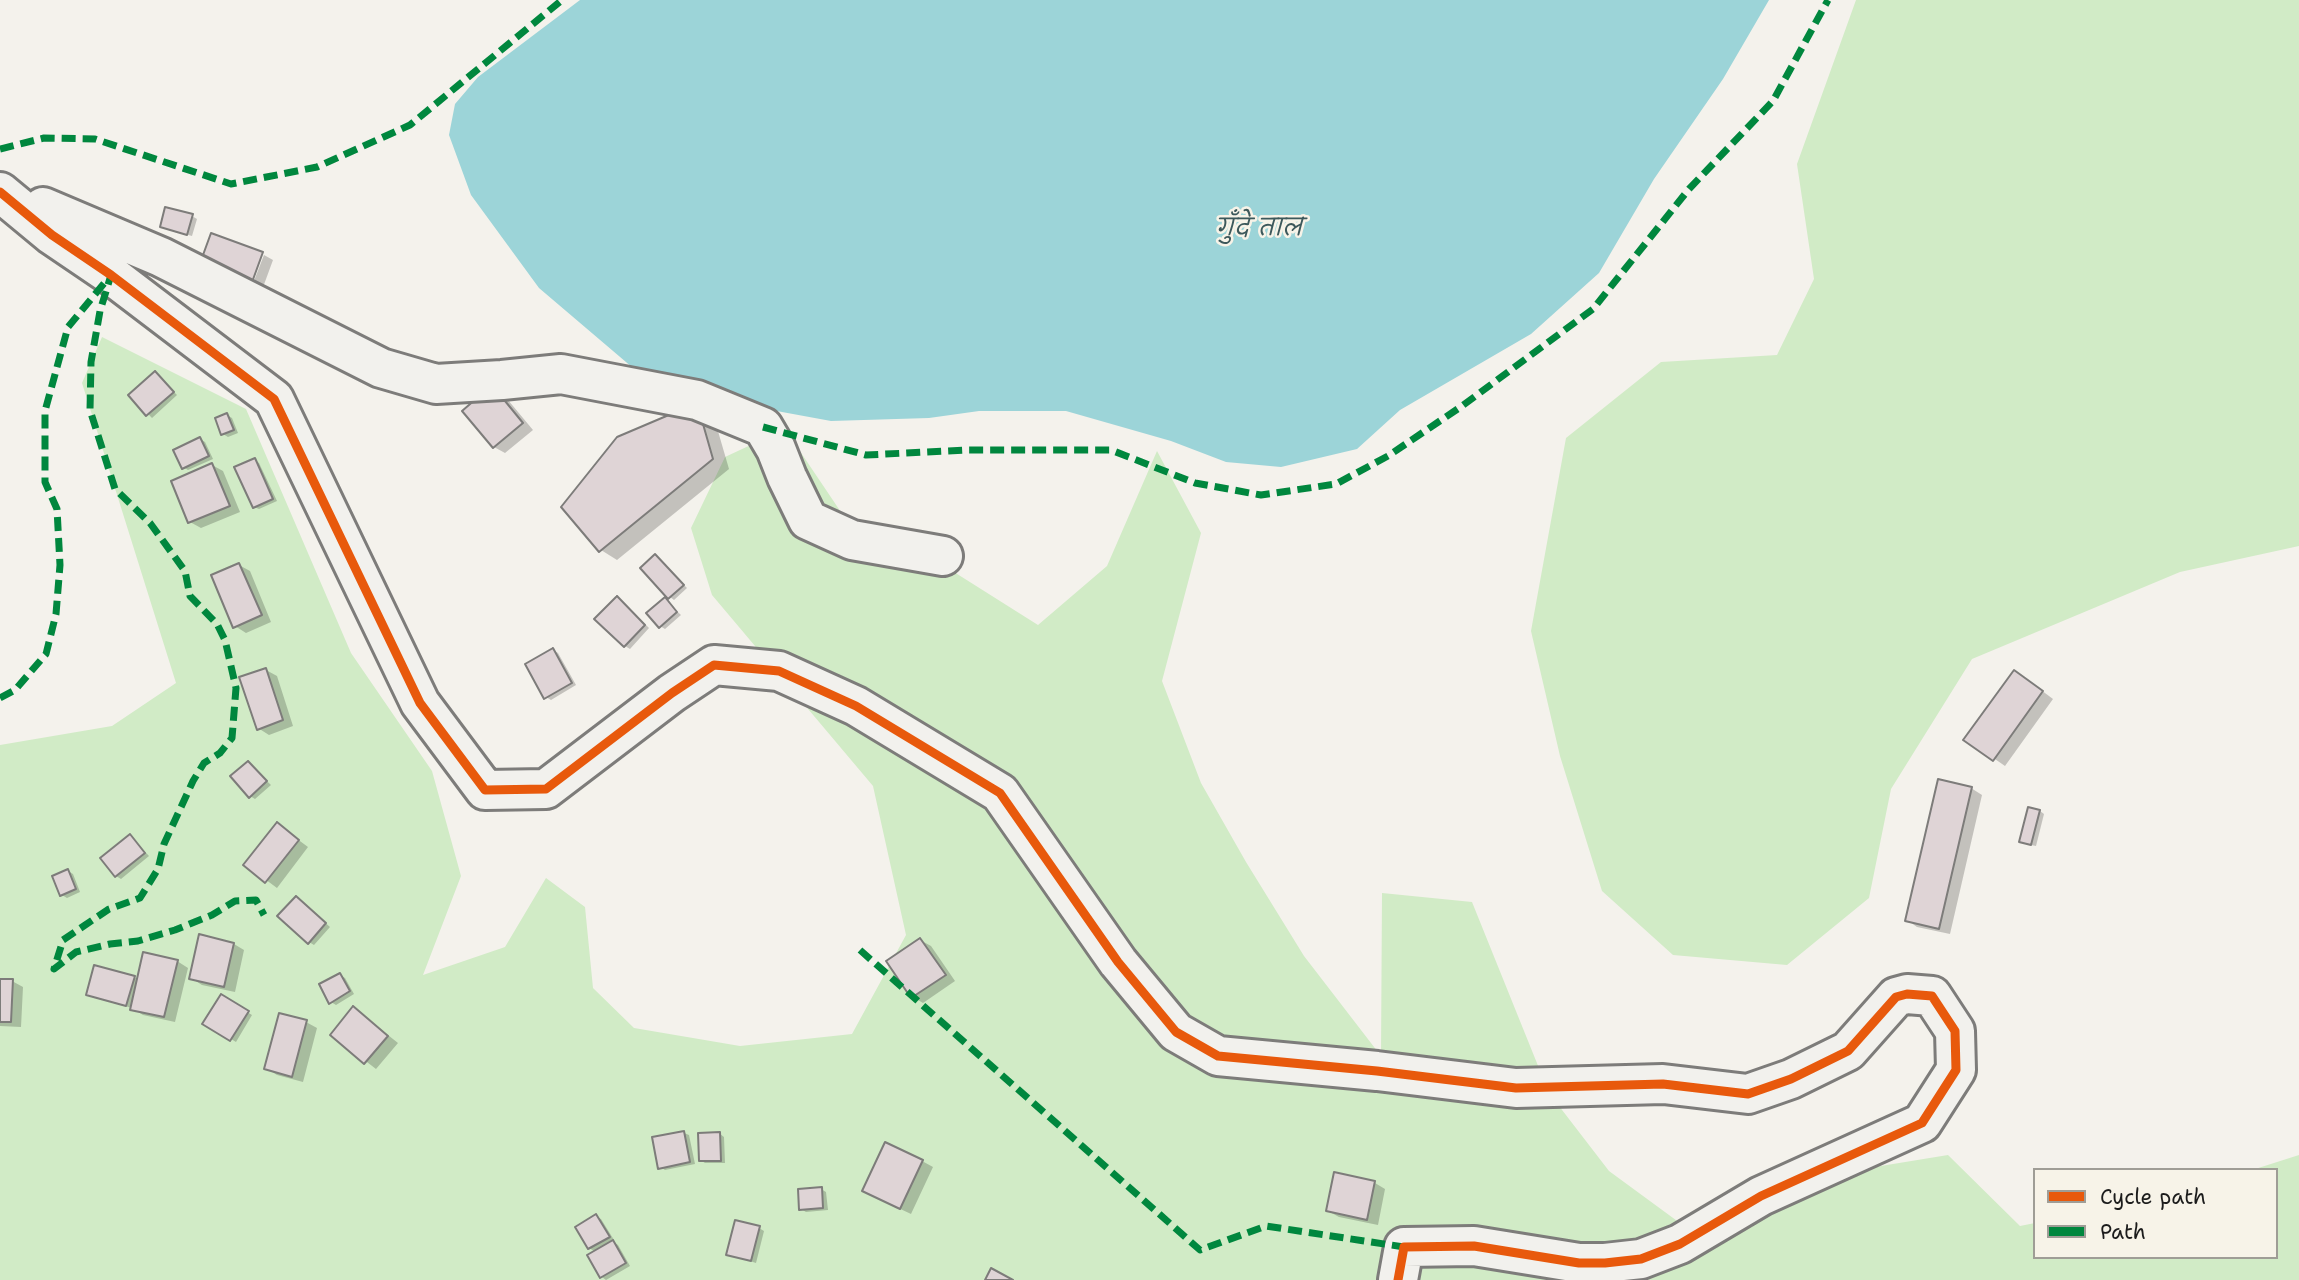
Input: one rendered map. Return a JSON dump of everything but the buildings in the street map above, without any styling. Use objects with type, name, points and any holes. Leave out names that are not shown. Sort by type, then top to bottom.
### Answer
[{"type":"street","points":[[0,189],[162,257],[381,368],[436,384],[561,374],[697,400],[762,427],[776,449],[808,520],[852,540],[943,556]]},
{"type":"street","points":[[0,189],[52,235],[111,275],[274,399],[420,703],[485,790],[546,789],[671,693],[714,666],[779,671],[856,706],[1000,793],[1118,962],[1176,1032],[1218,1056],[1516,1088],[1663,1084],[1748,1094],[1791,1079],[1848,1051],[1896,997],[1907,994],[1932,996],[1955,1031],[1956,1070],[1922,1124],[1761,1196],[1680,1244],[1641,1259],[1605,1264],[1579,1263],[1475,1246],[1404,1247],[1398,1280]]},
{"type":"green space","points":[[1856,0],[2299,0],[2299,546],[2180,572],[1972,659],[1891,789],[1869,898],[1787,965],[1673,955],[1602,891],[1560,756],[1531,631],[1566,438],[1661,362],[1777,355],[1814,279],[1797,164]]},
{"type":"green space","points":[[102,337],[246,409],[351,653],[432,771],[461,876],[423,975],[505,947],[546,878],[585,907],[593,988],[634,1028],[740,1046],[852,1034],[906,935],[873,786],[712,595],[691,528],[725,457],[785,429],[853,530],[954,572],[1038,625],[1107,566],[1157,451],[1201,533],[1162,681],[1201,783],[1246,862],[1304,956],[1381,1056],[1382,893],[1472,902],[1549,1093],[1609,1171],[1714,1248],[1838,1173],[1948,1155],[2020,1226],[2033,1223],[2033,1259],[2278,1259],[2278,1168],[2258,1168],[2299,1155],[2299,1280],[0,1280],[0,745],[112,726],[176,683],[82,383]]},
{"type":"water","name":"गुँदे ताल","points":[[580,0],[1769,0],[1723,79],[1654,179],[1599,273],[1531,334],[1400,410],[1357,449],[1281,467],[1226,462],[1171,441],[1066,411],[979,411],[929,418],[831,421],[744,405],[633,368],[539,288],[471,195],[449,135],[455,104],[478,77]]},
{"type":"marked path","points":[[0,149],[44,138],[95,139],[231,184],[317,167],[410,125],[562,0]]},
{"type":"marked path","points":[[763,427],[866,455],[968,450],[1111,450],[1195,483],[1261,495],[1336,484],[1388,456],[1462,406],[1593,309],[1689,189],[1773,101],[1828,0]]},
{"type":"marked path","points":[[0,698],[15,690],[46,654],[56,614],[60,565],[57,509],[45,482],[45,411],[68,327],[111,275],[100,311],[91,362],[90,410],[115,489],[150,523],[185,571],[190,596],[217,624],[225,640],[236,688],[232,738],[220,753],[204,763],[193,781],[164,844],[158,869],[140,898],[109,909],[63,940],[54,969],[76,952],[138,941],[175,930],[212,915],[235,901],[256,900],[264,915]]},
{"type":"marked path","points":[[860,950],[1200,1250],[1266,1226],[1404,1247]]},
{"type":"cycle path","points":[[0,192],[52,235],[111,275],[274,399],[420,703],[485,790],[546,789],[672,693],[714,665],[779,671],[856,706],[1000,793],[1118,962],[1176,1032],[1218,1056],[1516,1088],[1663,1084],[1748,1094],[1791,1079],[1848,1051],[1896,997],[1907,994],[1932,996],[1955,1031],[1956,1070],[1922,1123],[1761,1196],[1680,1244],[1641,1259],[1605,1263],[1579,1263],[1474,1246],[1404,1247],[1398,1280]]}]
